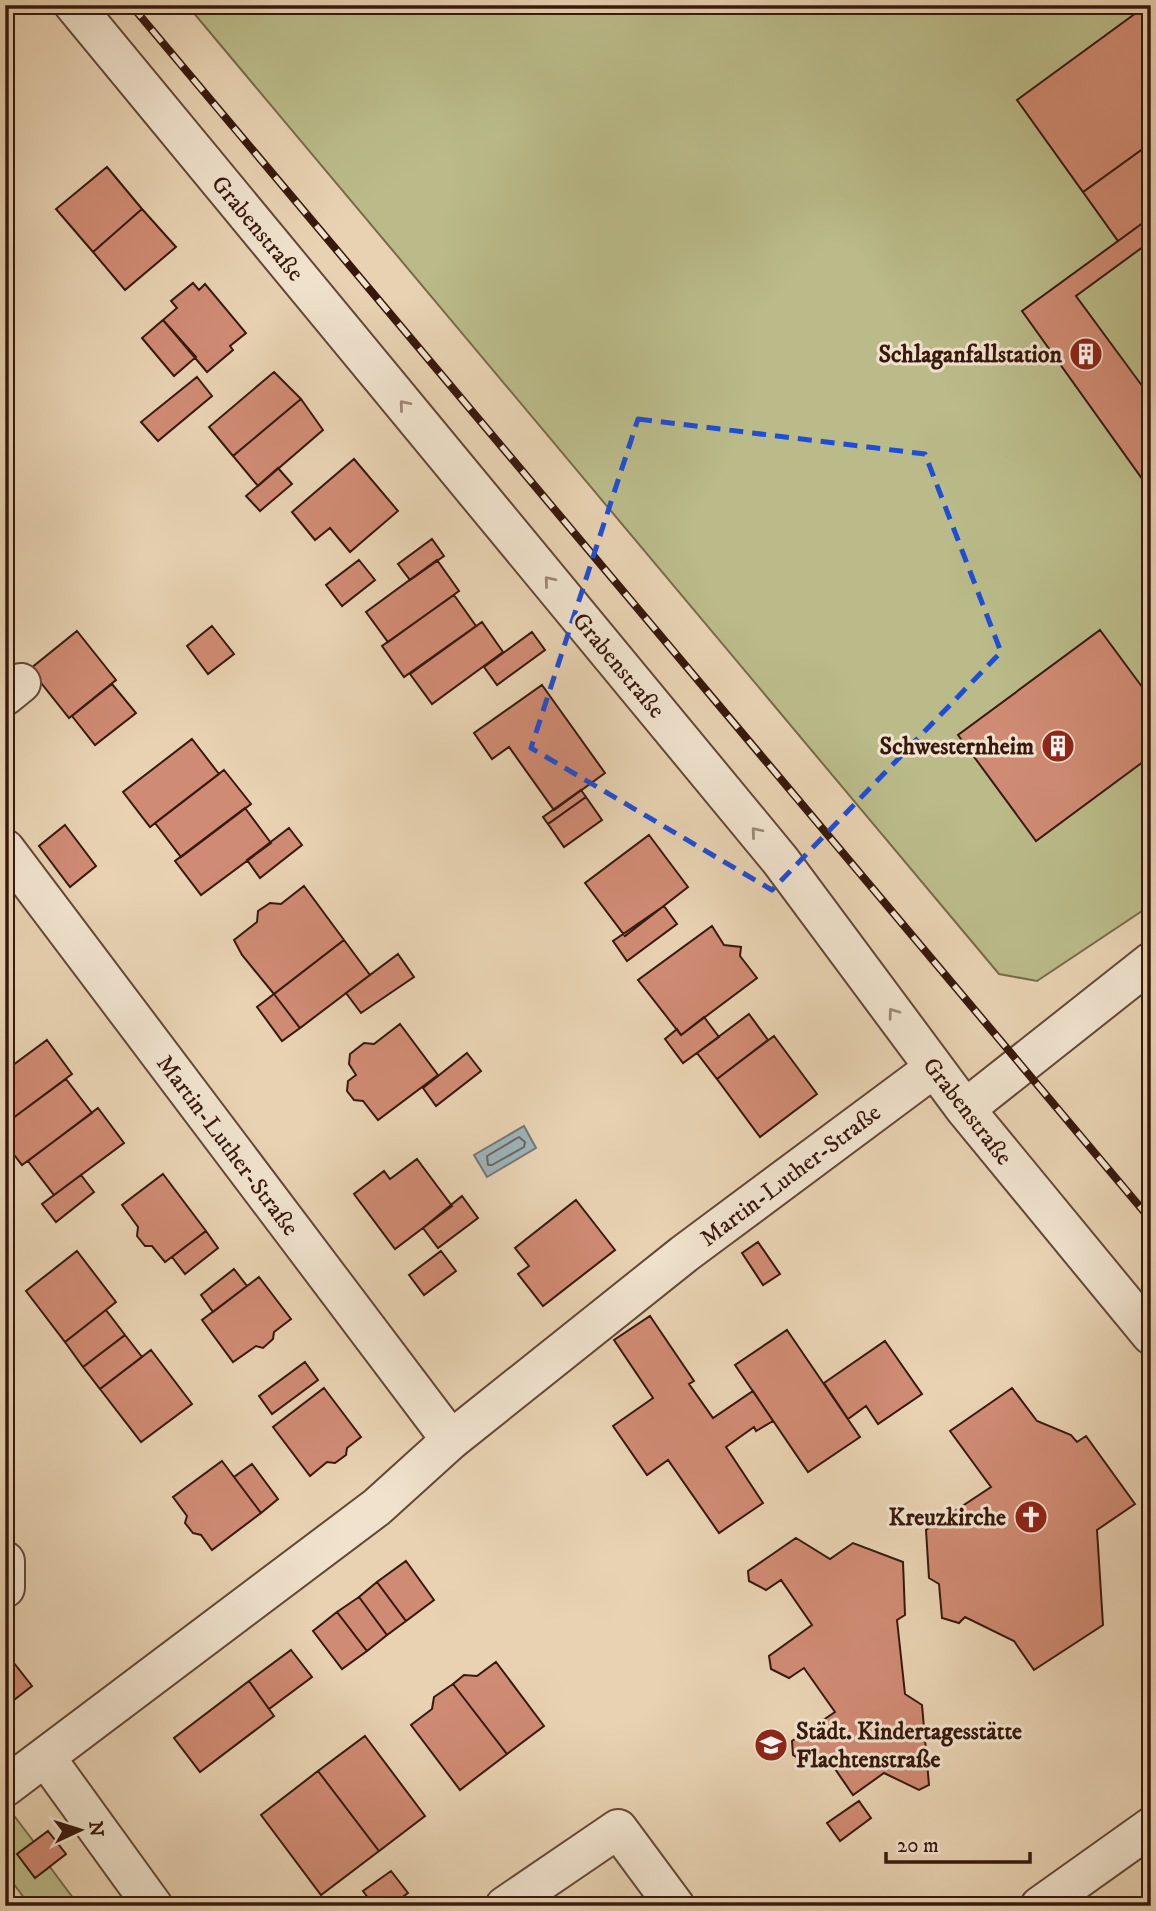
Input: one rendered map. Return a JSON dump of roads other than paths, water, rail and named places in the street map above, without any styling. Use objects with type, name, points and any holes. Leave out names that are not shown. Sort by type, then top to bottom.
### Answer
[{"type":"street","name":"Grabenstraße","points":[[74,5],[780,860],[965,1109],[1151,1335]]},
{"type":"street","name":"Martin-Luther-Straße","points":[[5,849],[451,1440]]},
{"type":"street","points":[[965,1109],[1151,962]]},
{"type":"street","name":"Martin-Luther-Straße","points":[[5,1787],[168,1667],[377,1507],[451,1440],[684,1254],[934,1068]]},
{"type":"street","points":[[5,1561],[5,1588]]},
{"type":"street","points":[[46,1758],[153,1906]]},
{"type":"street","points":[[1040,1906],[1151,1827]]},
{"type":"street","points":[[505,1906],[618,1829],[675,1906]]},
{"type":"water","points":[[524,1126],[536,1148],[487,1177],[474,1155]]},
{"type":"railway","points":[[131,5],[1151,1220]]},
{"type":"place","name":"Schlaganfallstation","points":[[1086,354]]},
{"type":"place","name":"Schwesternheim","points":[[1058,746]]},
{"type":"place","name":"Kreuzkirche","points":[[1031,1517]]},
{"type":"place","name":"Städt. Kindertagesstätte Flachtenstraße","points":[[771,1745]]}]
